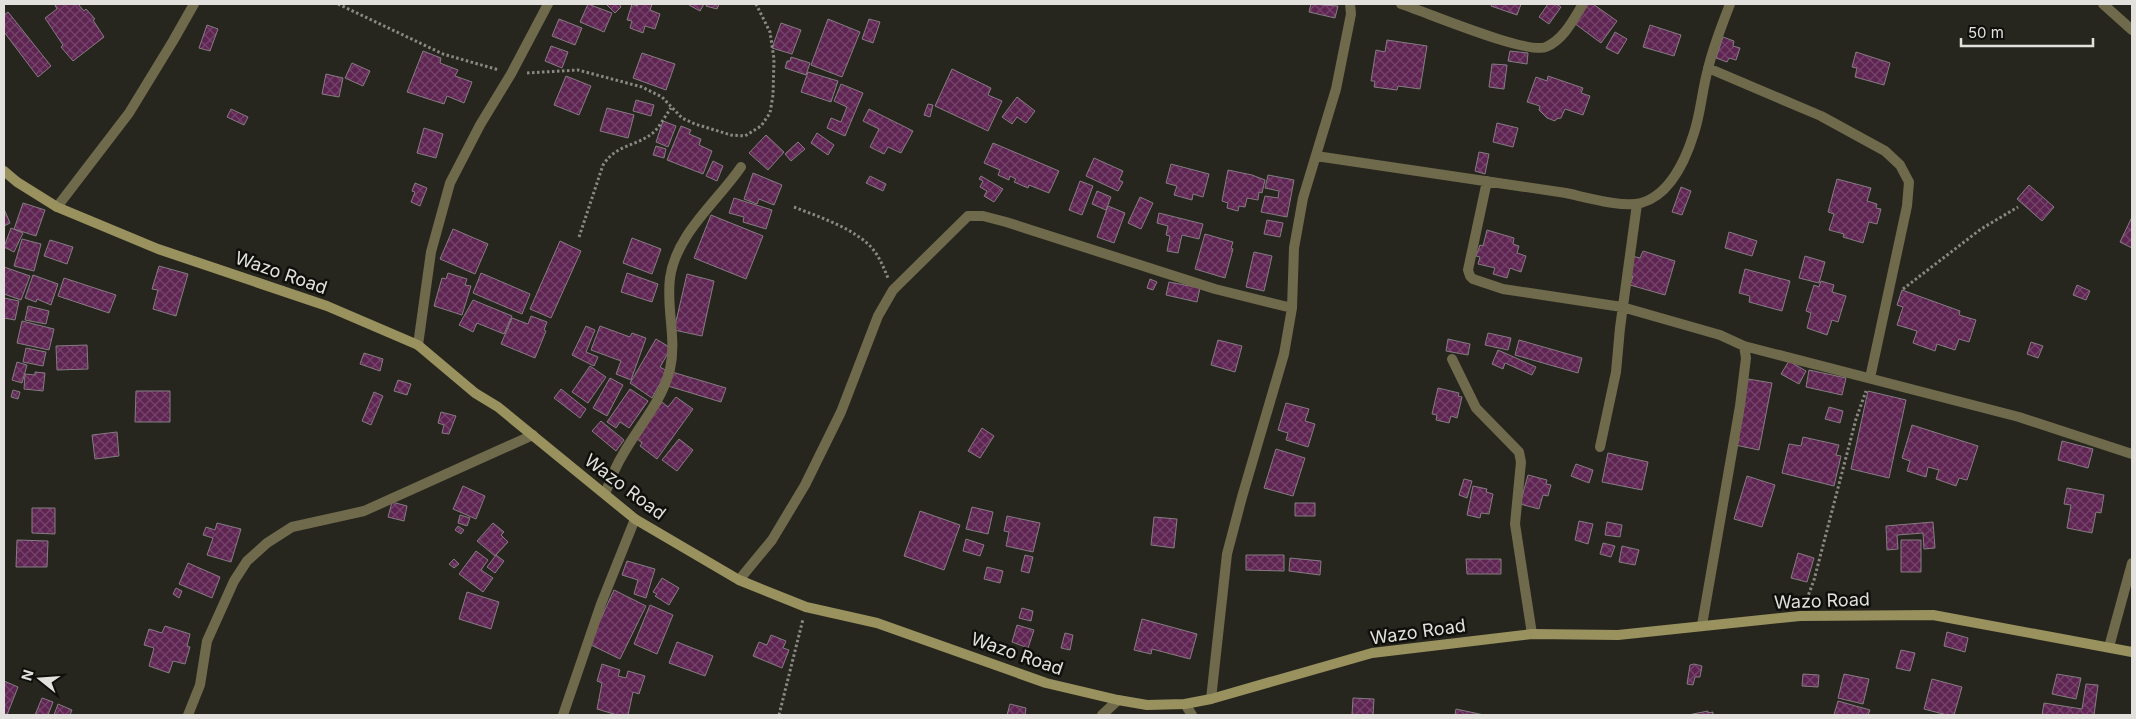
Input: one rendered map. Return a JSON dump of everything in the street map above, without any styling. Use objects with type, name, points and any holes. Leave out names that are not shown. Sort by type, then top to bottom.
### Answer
[{"type":"main road","name":"Wazo Road","points":[[4,171],[17,182],[57,206],[158,249],[327,306],[418,345],[474,393],[498,407],[635,519],[739,580],[806,607],[877,623],[1046,683],[1118,700],[1147,705],[1185,704],[1211,699],[1372,654],[1532,634],[1618,634],[1800,616],[1933,614],[2132,652]]},
{"type":"street","points":[[57,206],[129,113],[194,4]]},
{"type":"street","points":[[418,345],[431,252],[450,183],[480,124],[511,74],[548,4]]},
{"type":"street","points":[[1211,699],[1227,554],[1284,354],[1292,308],[1294,248],[1303,198],[1336,89],[1351,14],[1350,4]]},
{"type":"street","points":[[1401,4],[1413,6],[1461,26],[1530,48],[1544,48],[1557,41],[1567,29],[1582,4]]},
{"type":"street","points":[[1316,156],[1566,193],[1606,201],[1637,204],[1660,194],[1669,184],[1681,164],[1695,132],[1708,68],[1730,4]]},
{"type":"street","points":[[2104,4],[2132,30]]},
{"type":"street","points":[[1708,68],[1821,116],[1885,151],[1900,165],[1909,182],[1907,206],[1870,378]]},
{"type":"street","points":[[605,494],[621,457],[655,406],[670,369],[674,341],[670,277],[678,254],[691,230],[727,188],[741,167]]},
{"type":"street","points":[[1487,182],[1468,270],[1470,276],[1483,284],[1503,289],[1622,307],[1720,335],[1744,346],[2020,417],[2132,454]]},
{"type":"street","points":[[1600,447],[1616,372],[1622,307],[1637,204]]},
{"type":"street","points":[[739,580],[772,540],[805,484],[841,412],[878,316],[893,290],[968,216],[975,215],[1006,222],[1215,289],[1292,308]]},
{"type":"street","points":[[1702,625],[1740,406],[1746,358],[1744,346]]},
{"type":"street","points":[[1452,359],[1476,408],[1519,452],[1521,462],[1515,524],[1532,634]]},
{"type":"street","points":[[188,715],[200,684],[207,641],[234,581],[248,561],[267,543],[292,527],[364,511],[532,435]]},
{"type":"street","points":[[563,715],[601,604],[635,519]]},
{"type":"street","points":[[2109,647],[2132,563]]},
{"type":"street","points":[[1102,715],[1118,700]]},
{"type":"street","points":[[1185,704],[1192,715]]},
{"type":"path","points":[[338,4],[443,54],[511,74],[578,70],[642,87],[662,97],[682,118],[695,124],[746,136],[761,126],[770,113],[774,59],[770,32],[756,4]]},
{"type":"path","points":[[579,237],[603,165],[610,155],[634,144],[654,131],[671,108]]},
{"type":"path","points":[[794,207],[837,224],[868,244],[881,261],[893,290]]},
{"type":"path","points":[[1886,305],[1905,288],[1922,277],[1982,229],[2018,207]]},
{"type":"path","points":[[1800,616],[1814,580],[1856,418],[1870,378]]},
{"type":"path","points":[[779,715],[806,607]]},
{"type":"building","points":[[56,4],[78,4],[84,11],[86,9],[95,19],[93,20],[104,37],[73,61],[61,47],[63,45],[45,18],[57,9]]},
{"type":"building","points":[[588,4],[612,13],[604,32],[580,22]]},
{"type":"building","points":[[606,4],[619,4],[621,7],[615,13]]},
{"type":"building","points":[[632,4],[637,6],[638,4],[652,4],[650,10],[660,14],[655,29],[645,26],[643,33],[630,28],[632,21],[627,20]]},
{"type":"building","points":[[690,4],[704,4],[700,11]]},
{"type":"building","points":[[707,4],[719,4],[717,9],[706,6]]},
{"type":"building","points":[[1311,4],[1338,6],[1335,18],[1309,12]]},
{"type":"building","points":[[1492,4],[1521,4],[1517,15],[1491,6]]},
{"type":"building","points":[[1548,4],[1556,4],[1561,7],[1549,24],[1539,17]]},
{"type":"building","points":[[1588,4],[1593,4],[1617,21],[1601,43],[1574,23]]},
{"type":"building","points":[[8,12],[51,66],[38,77],[4,32],[4,15]]},
{"type":"building","points":[[559,19],[582,28],[575,45],[552,36]]},
{"type":"building","points":[[828,19],[860,32],[842,77],[811,65]]},
{"type":"building","points":[[869,19],[880,22],[873,43],[862,39]]},
{"type":"building","points":[[781,23],[801,30],[792,54],[772,48]]},
{"type":"building","points":[[207,25],[218,29],[210,51],[199,48]]},
{"type":"building","points":[[1650,25],[1681,35],[1674,56],[1643,47]]},
{"type":"building","points":[[1615,32],[1627,39],[1618,54],[1606,48]]},
{"type":"building","points":[[1723,37],[1734,41],[1733,46],[1740,48],[1736,60],[1729,58],[1727,62],[1716,58]]},
{"type":"building","points":[[1387,40],[1427,46],[1420,89],[1398,86],[1397,90],[1374,87],[1375,81],[1371,81],[1376,50],[1385,52]]},
{"type":"building","points":[[551,46],[568,52],[562,68],[545,61]]},
{"type":"building","points":[[423,51],[441,58],[440,63],[458,70],[455,76],[472,82],[464,103],[447,96],[444,104],[407,92]]},
{"type":"building","points":[[1510,51],[1528,53],[1527,64],[1508,61]]},
{"type":"building","points":[[1856,52],[1890,63],[1884,85],[1855,77],[1857,68],[1852,67]]},
{"type":"building","points":[[642,53],[675,64],[666,90],[633,78]]},
{"type":"building","points":[[791,57],[810,63],[806,75],[785,68],[787,61],[790,61]]},
{"type":"building","points":[[352,63],[370,71],[363,86],[345,78]]},
{"type":"building","points":[[1492,64],[1507,65],[1504,89],[1489,87]]},
{"type":"building","points":[[952,69],[991,88],[988,95],[1002,101],[988,131],[935,106]]},
{"type":"building","points":[[808,72],[838,81],[831,102],[801,92]]},
{"type":"building","points":[[326,74],[343,78],[339,97],[322,94]]},
{"type":"building","points":[[566,76],[591,86],[579,115],[554,105]]},
{"type":"building","points":[[1548,76],[1583,88],[1581,93],[1590,96],[1583,115],[1565,109],[1561,118],[1555,121],[1547,118],[1539,110],[1540,106],[1527,102],[1536,77],[1547,81]]},
{"type":"building","points":[[841,84],[863,93],[845,136],[827,128],[831,118],[841,122],[847,107],[834,101]]},
{"type":"building","points":[[1017,97],[1035,111],[1026,123],[1017,117],[1012,124],[1002,117]]},
{"type":"building","points":[[636,100],[654,105],[651,116],[633,111]]},
{"type":"building","points":[[928,104],[933,105],[930,117],[924,115]]},
{"type":"building","points":[[607,108],[634,115],[628,138],[600,131]]},
{"type":"building","points":[[231,109],[248,117],[244,125],[227,117]]},
{"type":"building","points":[[869,109],[913,131],[901,153],[888,147],[884,154],[870,147],[879,129],[863,121]]},
{"type":"building","points":[[663,121],[676,126],[668,147],[656,142]]},
{"type":"building","points":[[1497,123],[1518,128],[1513,147],[1493,142]]},
{"type":"building","points":[[681,126],[691,130],[689,134],[701,139],[699,145],[712,151],[703,174],[667,160]]},
{"type":"building","points":[[424,128],[443,134],[436,158],[417,153]]},
{"type":"building","points":[[817,133],[834,145],[828,155],[811,143]]},
{"type":"building","points":[[766,135],[784,152],[768,170],[749,153]]},
{"type":"building","points":[[798,142],[805,149],[791,161],[785,154]]},
{"type":"building","points":[[993,143],[1059,171],[1049,193],[1029,185],[1028,188],[1014,182],[1016,179],[1010,176],[1009,180],[998,175],[1000,170],[984,163]]},
{"type":"building","points":[[656,146],[666,149],[664,158],[653,155]]},
{"type":"building","points":[[1479,152],[1489,154],[1485,174],[1475,171]]},
{"type":"building","points":[[1094,158],[1123,171],[1119,180],[1123,182],[1118,191],[1086,176]]},
{"type":"building","points":[[713,161],[723,166],[717,181],[706,176]]},
{"type":"building","points":[[1171,164],[1209,174],[1203,197],[1193,194],[1192,200],[1174,195],[1177,186],[1166,183]]},
{"type":"building","points":[[1228,170],[1265,180],[1262,193],[1259,192],[1258,200],[1247,198],[1245,207],[1239,206],[1238,211],[1227,208],[1228,203],[1222,201]]},
{"type":"building","points":[[753,173],[782,185],[774,205],[759,199],[757,204],[744,199]]},
{"type":"building","points":[[1268,175],[1294,180],[1287,217],[1261,212],[1265,196],[1278,198],[1279,191],[1265,188]]},
{"type":"building","points":[[870,176],[886,184],[883,191],[866,183]]},
{"type":"building","points":[[981,176],[1003,189],[994,202],[984,196],[987,191],[980,187],[983,181],[979,179]]},
{"type":"building","points":[[1837,179],[1871,188],[1867,201],[1877,204],[1876,208],[1881,209],[1877,224],[1869,222],[1863,243],[1843,237],[1844,234],[1829,230],[1834,214],[1828,212]]},
{"type":"building","points":[[1080,181],[1093,186],[1082,215],[1069,210]]},
{"type":"building","points":[[415,183],[427,188],[420,206],[411,202],[415,192],[412,191]]},
{"type":"building","points":[[2029,185],[2054,207],[2042,221],[2017,199]]},
{"type":"building","points":[[1681,187],[1691,191],[1682,215],[1672,212]]},
{"type":"building","points":[[1097,191],[1111,197],[1106,210],[1092,204]]},
{"type":"building","points":[[1140,197],[1153,203],[1141,229],[1128,223]]},
{"type":"building","points":[[734,198],[772,210],[766,229],[743,222],[744,217],[729,213]]},
{"type":"building","points":[[23,203],[45,210],[36,236],[14,229]]},
{"type":"building","points":[[1108,206],[1125,213],[1114,243],[1097,237]]},
{"type":"building","points":[[4,209],[10,223],[4,226]]},
{"type":"building","points":[[1159,213],[1203,224],[1199,239],[1182,235],[1178,253],[1167,251],[1170,236],[1166,235],[1168,226],[1157,223]]},
{"type":"building","points":[[711,215],[763,236],[746,279],[694,258]]},
{"type":"building","points":[[2132,217],[2132,248],[2120,242]]},
{"type":"building","points":[[1267,220],[1283,223],[1280,237],[1264,234]]},
{"type":"building","points":[[11,228],[23,233],[14,252],[4,247]]},
{"type":"building","points":[[453,229],[488,244],[475,274],[440,259]]},
{"type":"building","points":[[1487,230],[1514,238],[1513,244],[1519,246],[1517,253],[1526,256],[1521,272],[1510,268],[1507,278],[1493,274],[1495,268],[1478,264],[1480,257],[1476,256],[1480,245],[1483,246]]},
{"type":"building","points":[[1729,232],[1757,241],[1752,256],[1725,248]]},
{"type":"building","points":[[1205,234],[1233,242],[1231,248],[1233,249],[1225,278],[1195,269]]},
{"type":"building","points":[[632,238],[661,249],[652,274],[623,263]]},
{"type":"building","points":[[22,239],[41,244],[34,271],[14,266]]},
{"type":"building","points":[[50,240],[73,247],[67,264],[44,256]]},
{"type":"building","points":[[560,241],[581,251],[551,318],[530,309]]},
{"type":"building","points":[[1643,251],[1675,261],[1665,295],[1630,285],[1633,276],[1627,274],[1632,256],[1640,258]]},
{"type":"building","points":[[1254,252],[1272,256],[1264,291],[1246,287]]},
{"type":"building","points":[[1805,256],[1825,262],[1819,283],[1799,278]]},
{"type":"building","points":[[159,266],[188,274],[176,316],[153,309],[158,290],[152,289]]},
{"type":"building","points":[[4,267],[30,276],[21,300],[4,294]]},
{"type":"building","points":[[1745,269],[1790,281],[1782,311],[1749,302],[1750,296],[1739,293]]},
{"type":"building","points":[[448,273],[467,279],[465,285],[471,286],[462,315],[434,306],[442,278],[446,279]]},
{"type":"building","points":[[481,273],[530,294],[522,314],[473,293]]},
{"type":"building","points":[[627,273],[658,284],[652,302],[621,292]]},
{"type":"building","points":[[687,274],[714,281],[702,336],[674,330]]},
{"type":"building","points":[[33,275],[58,284],[51,305],[37,299],[36,302],[25,298]]},
{"type":"building","points":[[64,278],[116,295],[109,313],[58,296]]},
{"type":"building","points":[[1150,279],[1157,282],[1153,290],[1147,288]]},
{"type":"building","points":[[1821,281],[1834,285],[1832,292],[1846,296],[1838,322],[1832,320],[1827,335],[1807,328],[1811,313],[1806,311],[1814,285],[1819,287]]},
{"type":"building","points":[[1169,282],[1200,288],[1197,302],[1166,295]]},
{"type":"building","points":[[2077,285],[2090,291],[2086,300],[2073,295]]},
{"type":"building","points":[[1902,290],[1960,311],[1959,315],[1976,320],[1969,342],[1959,339],[1955,350],[1937,344],[1935,351],[1913,343],[1917,331],[1897,325],[1903,307],[1897,305]]},
{"type":"building","points":[[4,298],[19,301],[15,320],[4,318]]},
{"type":"building","points":[[473,300],[512,316],[504,334],[477,323],[473,332],[459,325]]},
{"type":"building","points":[[28,306],[49,311],[46,324],[25,320]]},
{"type":"building","points":[[531,316],[547,322],[544,330],[546,331],[535,358],[501,344],[512,318],[528,324]]},
{"type":"building","points":[[22,321],[54,329],[49,350],[17,343]]},
{"type":"building","points":[[586,326],[595,330],[586,352],[598,357],[594,366],[572,355]]},
{"type":"building","points":[[600,326],[630,337],[632,333],[646,338],[631,380],[616,374],[621,361],[591,350]]},
{"type":"building","points":[[1488,333],[1511,338],[1508,350],[1485,345]]},
{"type":"building","points":[[656,339],[671,348],[660,367],[667,371],[652,398],[630,383]]},
{"type":"building","points":[[1448,339],[1470,344],[1468,355],[1446,351]]},
{"type":"building","points":[[1218,340],[1242,346],[1235,372],[1211,365]]},
{"type":"building","points":[[1519,340],[1582,358],[1578,373],[1515,355]]},
{"type":"building","points":[[2031,342],[2043,346],[2038,358],[2027,354]]},
{"type":"building","points":[[87,345],[88,369],[57,370],[56,346]]},
{"type":"building","points":[[26,348],[46,352],[43,366],[23,362]]},
{"type":"building","points":[[1498,350],[1536,367],[1532,375],[1505,363],[1503,369],[1492,364]]},
{"type":"building","points":[[364,353],[383,359],[380,371],[360,364]]},
{"type":"building","points":[[1789,361],[1806,371],[1799,384],[1781,374]]},
{"type":"building","points":[[17,362],[27,365],[22,383],[12,380]]},
{"type":"building","points":[[590,366],[606,377],[588,403],[572,392]]},
{"type":"building","points":[[1809,370],[1846,378],[1842,395],[1806,387]]},
{"type":"building","points":[[35,372],[45,373],[43,391],[24,389],[25,374],[35,375]]},
{"type":"building","points":[[672,372],[726,388],[721,402],[668,386]]},
{"type":"building","points":[[610,378],[623,385],[607,416],[593,408]]},
{"type":"building","points":[[1748,379],[1772,383],[1759,450],[1735,445]]},
{"type":"building","points":[[398,380],[411,384],[407,395],[394,391]]},
{"type":"building","points":[[1438,388],[1459,393],[1458,396],[1462,397],[1457,418],[1451,416],[1449,423],[1436,420],[1437,415],[1432,414]]},
{"type":"building","points":[[561,389],[586,409],[580,418],[554,398]]},
{"type":"building","points":[[630,389],[648,401],[629,428],[620,422],[616,428],[607,422]]},
{"type":"building","points":[[13,390],[20,392],[18,399],[11,397]]},
{"type":"building","points":[[136,391],[170,391],[170,422],[135,422]]},
{"type":"building","points":[[1868,391],[1906,400],[1889,478],[1851,469]]},
{"type":"building","points":[[374,392],[383,396],[371,425],[362,421]]},
{"type":"building","points":[[676,397],[693,409],[657,459],[640,446],[642,443],[636,438],[662,402],[668,407]]},
{"type":"building","points":[[1286,403],[1309,409],[1305,421],[1315,424],[1308,447],[1286,440],[1288,433],[1278,430]]},
{"type":"building","points":[[1829,407],[1843,411],[1840,423],[1825,419]]},
{"type":"building","points":[[441,412],[456,416],[449,434],[442,433],[444,425],[438,423]]},
{"type":"building","points":[[601,421],[624,440],[616,451],[592,431]]},
{"type":"building","points":[[1912,425],[1978,446],[1967,480],[1959,478],[1956,486],[1936,479],[1939,470],[1928,467],[1926,477],[1907,471],[1910,461],[1902,458]]},
{"type":"building","points":[[982,428],[994,436],[980,458],[968,451]]},
{"type":"building","points":[[117,432],[119,456],[95,459],[92,435]]},
{"type":"building","points":[[1803,437],[1839,445],[1836,455],[1841,456],[1834,486],[1782,473],[1789,444],[1801,446]]},
{"type":"building","points":[[679,439],[693,450],[677,471],[662,460]]},
{"type":"building","points":[[2062,441],[2093,449],[2088,468],[2058,460]]},
{"type":"building","points":[[1276,449],[1305,458],[1293,496],[1264,488]]},
{"type":"building","points":[[1608,453],[1648,462],[1642,490],[1602,482]]},
{"type":"building","points":[[1576,464],[1593,470],[1589,483],[1571,476]]},
{"type":"building","points":[[1528,475],[1547,480],[1546,484],[1551,485],[1548,496],[1543,495],[1539,509],[1520,504]]},
{"type":"building","points":[[1747,476],[1775,485],[1762,527],[1734,519]]},
{"type":"building","points":[[1464,479],[1472,481],[1467,498],[1459,495]]},
{"type":"building","points":[[463,486],[485,496],[476,519],[453,509]]},
{"type":"building","points":[[1473,486],[1487,489],[1486,492],[1493,494],[1489,514],[1481,513],[1480,518],[1467,515]]},
{"type":"building","points":[[2067,488],[2104,495],[2101,513],[2096,512],[2092,533],[2067,528],[2071,505],[2064,504]]},
{"type":"building","points":[[392,502],[407,506],[404,521],[388,517]]},
{"type":"building","points":[[1295,503],[1315,503],[1315,516],[1295,516]]},
{"type":"building","points":[[972,507],[993,512],[988,534],[966,529]]},
{"type":"building","points":[[32,508],[55,508],[55,534],[32,533]]},
{"type":"building","points":[[920,511],[960,525],[944,570],[904,556]]},
{"type":"building","points":[[460,515],[470,518],[467,526],[458,523]]},
{"type":"building","points":[[1007,516],[1040,523],[1033,552],[1006,546],[1009,532],[1004,531]]},
{"type":"building","points":[[1154,517],[1177,519],[1174,548],[1151,545]]},
{"type":"building","points":[[1579,521],[1593,524],[1588,544],[1575,540]]},
{"type":"building","points":[[1607,522],[1622,525],[1620,537],[1605,535]]},
{"type":"building","points":[[1933,522],[1935,548],[1924,549],[1923,533],[1897,535],[1898,549],[1887,550],[1886,526]]},
{"type":"building","points":[[217,523],[241,529],[231,562],[207,555],[213,538],[203,535],[206,527],[215,530]]},
{"type":"building","points":[[493,523],[504,532],[501,535],[508,542],[495,556],[477,541]]},
{"type":"building","points":[[458,526],[464,530],[461,534],[455,530]]},
{"type":"building","points":[[966,539],[984,545],[980,556],[963,551]]},
{"type":"building","points":[[17,540],[48,541],[47,567],[16,567]]},
{"type":"building","points":[[1901,540],[1921,540],[1921,572],[1901,572]]},
{"type":"building","points":[[1603,543],[1615,546],[1611,557],[1600,554]]},
{"type":"building","points":[[1622,546],[1639,550],[1635,565],[1619,562]]},
{"type":"building","points":[[476,551],[488,560],[481,570],[493,578],[483,592],[459,574]]},
{"type":"building","points":[[1798,553],[1814,558],[1807,582],[1791,578]]},
{"type":"building","points":[[496,555],[504,561],[495,573],[487,567]]},
{"type":"building","points":[[1025,555],[1033,557],[1029,573],[1021,571]]},
{"type":"building","points":[[1246,555],[1284,555],[1284,571],[1246,570]]},
{"type":"building","points":[[1290,558],[1321,561],[1320,575],[1289,571]]},
{"type":"building","points":[[454,559],[459,564],[454,568],[449,564]]},
{"type":"building","points":[[1466,559],[1501,559],[1501,574],[1467,574]]},
{"type":"building","points":[[627,561],[655,569],[646,598],[634,594],[638,580],[622,575]]},
{"type":"building","points":[[188,563],[220,577],[212,598],[179,584]]},
{"type":"building","points":[[987,567],[1003,571],[1000,583],[984,579]]},
{"type":"building","points":[[662,578],[679,588],[669,605],[655,596],[657,594],[653,592]]},
{"type":"building","points":[[176,588],[182,591],[179,598],[173,594]]},
{"type":"building","points":[[614,590],[646,606],[620,659],[589,644]]},
{"type":"building","points":[[467,592],[499,602],[491,629],[459,619]]},
{"type":"building","points":[[650,605],[673,615],[657,654],[634,644]]},
{"type":"building","points":[[1022,608],[1033,611],[1031,621],[1019,618]]},
{"type":"building","points":[[1142,619],[1197,634],[1190,659],[1152,649],[1151,654],[1134,650]]},
{"type":"building","points":[[1017,625],[1034,630],[1028,648],[1012,642]]},
{"type":"building","points":[[165,626],[190,634],[187,646],[190,647],[185,664],[173,661],[169,673],[149,666],[154,648],[144,645],[149,629],[162,633]]},
{"type":"building","points":[[1947,632],[1968,638],[1965,652],[1944,646]]},
{"type":"building","points":[[1065,633],[1073,635],[1070,650],[1061,648]]},
{"type":"building","points":[[771,635],[786,641],[783,648],[789,650],[782,668],[753,656],[759,642],[767,645]]},
{"type":"building","points":[[677,642],[713,656],[705,676],[669,663]]},
{"type":"building","points":[[1901,650],[1915,653],[1910,671],[1896,668]]},
{"type":"building","points":[[602,664],[620,670],[618,676],[626,678],[628,671],[645,676],[639,694],[633,692],[628,715],[617,715],[597,709],[602,683],[597,681]]},
{"type":"building","points":[[1690,665],[1702,666],[1700,677],[1695,677],[1693,685],[1687,684]]},
{"type":"building","points":[[1803,674],[1819,675],[1818,687],[1802,686]]},
{"type":"building","points":[[1844,674],[1869,679],[1863,704],[1838,698]]},
{"type":"building","points":[[2057,674],[2081,678],[2076,699],[2052,694]]},
{"type":"building","points":[[1932,679],[1962,687],[1954,715],[1924,709]]},
{"type":"building","points":[[4,681],[18,687],[7,715],[4,715]]},
{"type":"building","points":[[2086,684],[2098,685],[2094,715],[2042,715],[2044,703],[2082,709]]},
{"type":"building","points":[[42,698],[53,702],[48,715],[35,715]]},
{"type":"building","points":[[1353,698],[1374,699],[1373,715],[1352,715]]},
{"type":"building","points":[[1838,701],[1870,710],[1868,715],[1834,715]]},
{"type":"building","points":[[58,704],[72,710],[70,715],[54,715]]},
{"type":"building","points":[[1010,704],[1026,708],[1025,715],[1007,715]]},
{"type":"building","points":[[1456,709],[1484,715],[1455,715]]},
{"type":"building","points":[[1708,711],[1708,713],[1713,712],[1713,715],[1688,715]]}]
